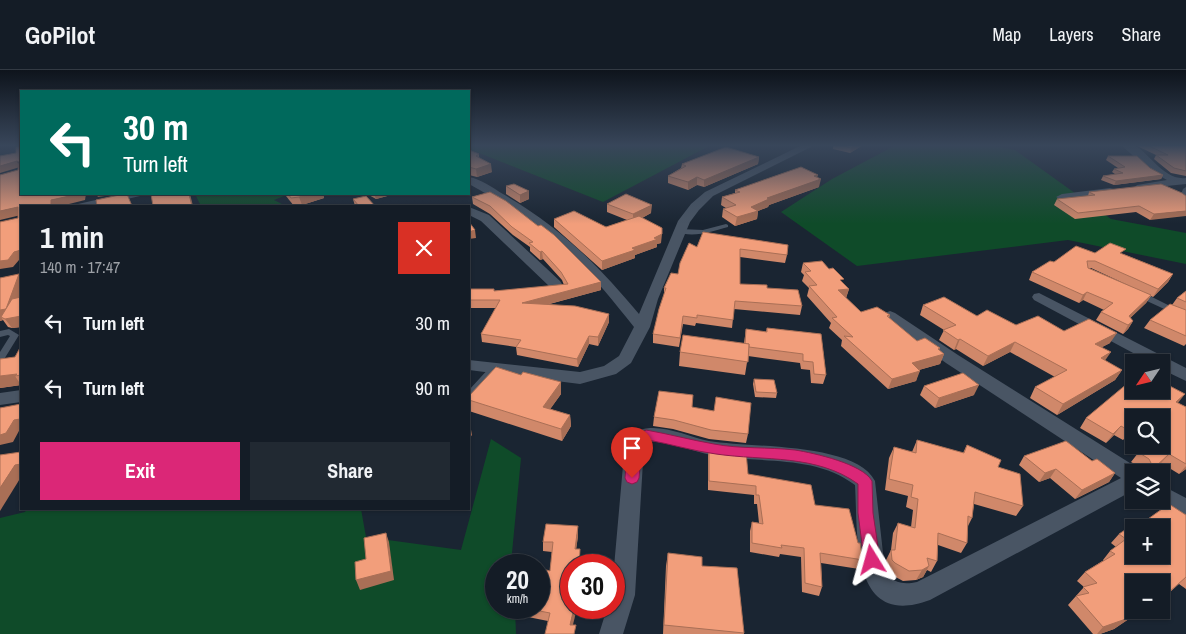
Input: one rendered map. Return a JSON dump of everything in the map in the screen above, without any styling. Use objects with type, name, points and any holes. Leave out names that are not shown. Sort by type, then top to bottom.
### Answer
[{"type":"street","points":[[470,365],[580,378],[610,370],[625,359],[642,326],[651,299],[674,250],[684,221],[694,207],[709,194],[756,171]]},
{"type":"street","points":[[1158,171],[1184,185]]},
{"type":"street","points":[[470,180],[493,192],[559,238],[590,267],[642,326]]},
{"type":"street","points":[[1062,197],[1184,185]]},
{"type":"street","points":[[86,205],[132,195]]},
{"type":"street","points":[[470,212],[485,218],[555,284]]},
{"type":"street","points":[[1039,297],[1186,375]]},
{"type":"street","points":[[890,316],[952,359],[1125,470]]},
{"type":"street","points":[[0,400],[20,396]]},
{"type":"street","points":[[611,634],[623,595],[635,443],[646,435],[675,439],[715,449],[797,456],[831,464],[859,476],[865,481],[866,513],[875,576],[882,586],[895,594],[911,596],[922,592],[1125,485]]},
{"type":"street","points":[[1170,498],[1186,508]]},
{"type":"lane","points":[[1184,185],[1184,197],[1186,200]]},
{"type":"lane","points":[[680,231],[703,232],[726,226]]},
{"type":"lane","points":[[1128,290],[1186,317]]},
{"type":"lane","points":[[0,334],[9,332],[15,335],[0,359]]},
{"type":"lane","points":[[470,395],[494,368]]},
{"type":"green space","points":[[525,171],[661,171],[603,202]]},
{"type":"green space","points":[[846,171],[1045,171],[1111,219],[1186,233],[1186,264],[1068,240],[857,266],[781,212]]},
{"type":"green space","points":[[196,195],[286,195],[274,200],[284,205],[200,205]]},
{"type":"green space","points":[[491,439],[521,458],[512,554],[485,554],[485,619],[515,619],[516,634],[0,634],[0,518],[25,512],[26,510],[361,510],[366,537],[461,550]]},
{"type":"building","points":[[20,171],[20,195],[74,195],[51,200],[51,205],[20,205],[20,250],[14,252],[8,260],[0,261],[0,222],[18,218],[18,207],[0,211],[0,175]]},
{"type":"building","points":[[676,171],[725,171],[704,180],[697,177],[688,182],[668,176]]},
{"type":"building","points":[[789,171],[810,171],[818,175],[814,176],[821,179],[767,198],[769,199],[751,207],[758,211],[737,217],[723,209],[736,205],[722,197],[740,192],[735,190]]},
{"type":"building","points":[[1119,171],[1156,171],[1163,175],[1116,181],[1103,176],[1123,173]]},
{"type":"building","points":[[514,184],[529,191],[520,195],[506,186]]},
{"type":"building","points":[[1161,184],[1186,196],[1186,211],[1154,214],[1139,206],[1078,213],[1057,199],[1095,195],[1089,192]]},
{"type":"building","points":[[490,192],[506,201],[538,226],[541,225],[554,235],[601,282],[522,303],[575,306],[609,314],[598,337],[589,336],[577,359],[516,347],[521,340],[481,334],[500,300],[470,300],[470,289],[494,289],[494,291],[568,284],[561,272],[542,251],[540,252],[529,243],[533,242],[512,227],[490,206],[472,197]]},
{"type":"building","points":[[626,194],[652,205],[633,214],[607,204]]},
{"type":"building","points":[[127,195],[132,205],[97,205],[96,200]]},
{"type":"building","points":[[151,195],[189,195],[192,205],[170,205],[153,205]]},
{"type":"building","points":[[289,195],[306,195],[299,197],[291,198]]},
{"type":"building","points":[[366,196],[374,205],[358,205],[353,199]]},
{"type":"building","points":[[574,211],[606,227],[639,216],[662,228],[662,234],[654,238],[658,239],[632,248],[635,250],[602,261],[554,219]]},
{"type":"building","points":[[470,223],[475,230],[470,232]]},
{"type":"building","points":[[703,232],[788,245],[787,255],[740,249],[740,284],[767,285],[767,288],[798,290],[802,306],[735,301],[733,320],[697,315],[697,318],[683,316],[680,338],[653,334],[666,288],[664,288],[671,273],[678,274],[680,263],[689,243],[697,247]]},
{"type":"building","points":[[1110,243],[1126,249],[1120,253],[1173,274],[1158,289],[1095,261],[1087,261],[1088,268],[1151,295],[1129,316],[1133,321],[1128,325],[1101,312],[1113,303],[1087,292],[1083,295],[1032,272],[1050,261],[1054,262],[1076,246],[1095,253]]},
{"type":"building","points":[[822,261],[829,269],[833,268],[844,279],[840,280],[849,289],[838,290],[861,312],[877,307],[890,315],[887,316],[917,341],[925,338],[940,348],[938,349],[944,354],[912,363],[920,371],[892,379],[844,336],[853,337],[832,318],[837,317],[809,286],[817,285],[805,272],[811,271],[803,263]]},
{"type":"building","points":[[19,274],[6,309],[0,310],[0,278]]},
{"type":"building","points":[[1186,291],[1186,302],[1177,298]]},
{"type":"building","points":[[20,297],[20,316],[5,319],[1,317],[12,299]]},
{"type":"building","points":[[944,297],[977,316],[987,310],[1016,325],[1038,316],[1064,331],[1089,319],[1117,333],[1095,344],[1111,352],[1101,358],[1122,370],[1063,404],[1035,387],[1067,370],[1015,342],[988,356],[960,339],[958,340],[943,330],[956,325],[923,305]]},
{"type":"building","points":[[1170,304],[1186,310],[1186,336],[1150,320]]},
{"type":"building","points":[[767,328],[821,334],[826,375],[814,374],[813,362],[803,361],[803,354],[749,347],[749,344],[745,344],[746,329],[767,332]]},
{"type":"building","points":[[683,335],[749,344],[748,362],[680,352]]},
{"type":"building","points":[[20,348],[20,375],[0,376],[0,359],[15,357]]},
{"type":"building","points":[[496,367],[521,375],[523,372],[561,382],[543,407],[570,415],[561,429],[470,400],[470,395]]},
{"type":"building","points":[[963,373],[979,385],[939,398],[924,386]]},
{"type":"building","points":[[754,379],[774,380],[777,393],[756,392]]},
{"type":"building","points":[[1125,386],[1125,399],[1170,399],[1170,386],[1185,394],[1176,402],[1186,407],[1186,464],[1169,454],[1170,409],[1125,409],[1125,428],[1121,426],[1113,434],[1086,418]]},
{"type":"building","points":[[659,391],[693,395],[692,407],[714,411],[716,397],[751,403],[748,434],[711,430],[674,420],[654,417]]},
{"type":"building","points":[[20,404],[20,419],[14,420],[6,433],[0,435],[0,408]]},
{"type":"building","points":[[917,440],[964,453],[967,445],[1001,460],[998,467],[1020,474],[1023,506],[975,492],[972,518],[968,516],[967,543],[938,533],[937,561],[927,558],[929,566],[922,570],[909,571],[892,560],[891,550],[895,550],[898,523],[915,528],[918,499],[911,497],[913,485],[889,479],[894,447],[916,453]]},
{"type":"building","points":[[1066,441],[1092,461],[1097,459],[1115,473],[1082,490],[1056,469],[1045,473],[1024,456]]},
{"type":"building","points":[[709,447],[746,452],[748,474],[811,485],[815,505],[849,509],[858,543],[860,543],[863,560],[820,553],[822,587],[805,583],[804,548],[781,545],[782,548],[752,543],[752,522],[763,524],[759,495],[756,495],[756,486],[709,481]]},
{"type":"building","points":[[20,452],[20,464],[15,465],[0,488],[0,455]]},
{"type":"building","points":[[1141,454],[1169,454],[1158,464],[1148,464],[1151,463],[1149,459]]},
{"type":"building","points":[[1170,505],[1186,515],[1186,577],[1170,591],[1170,574],[1125,574],[1125,619],[1103,627],[1076,596],[1089,593],[1083,587],[1097,583],[1085,572],[1115,554],[1110,551],[1125,540],[1125,564],[1170,564],[1170,519],[1148,519],[1162,509],[1170,509]]},
{"type":"building","points":[[546,524],[578,526],[575,549],[580,549],[580,554],[560,554],[560,619],[571,619],[570,625],[576,625],[574,634],[545,634],[550,619],[550,571],[553,542],[543,542]]},
{"type":"building","points":[[1125,530],[1125,538],[1119,534]]},
{"type":"building","points":[[386,533],[391,571],[356,580],[355,562],[366,559],[364,538]]},
{"type":"building","points":[[668,553],[702,557],[702,566],[737,568],[744,633],[664,625]]},
{"type":"route","points":[[632,478],[635,443],[639,438],[646,435],[675,439],[715,449],[797,456],[831,464],[848,470],[865,481],[866,513],[872,560]]}]
